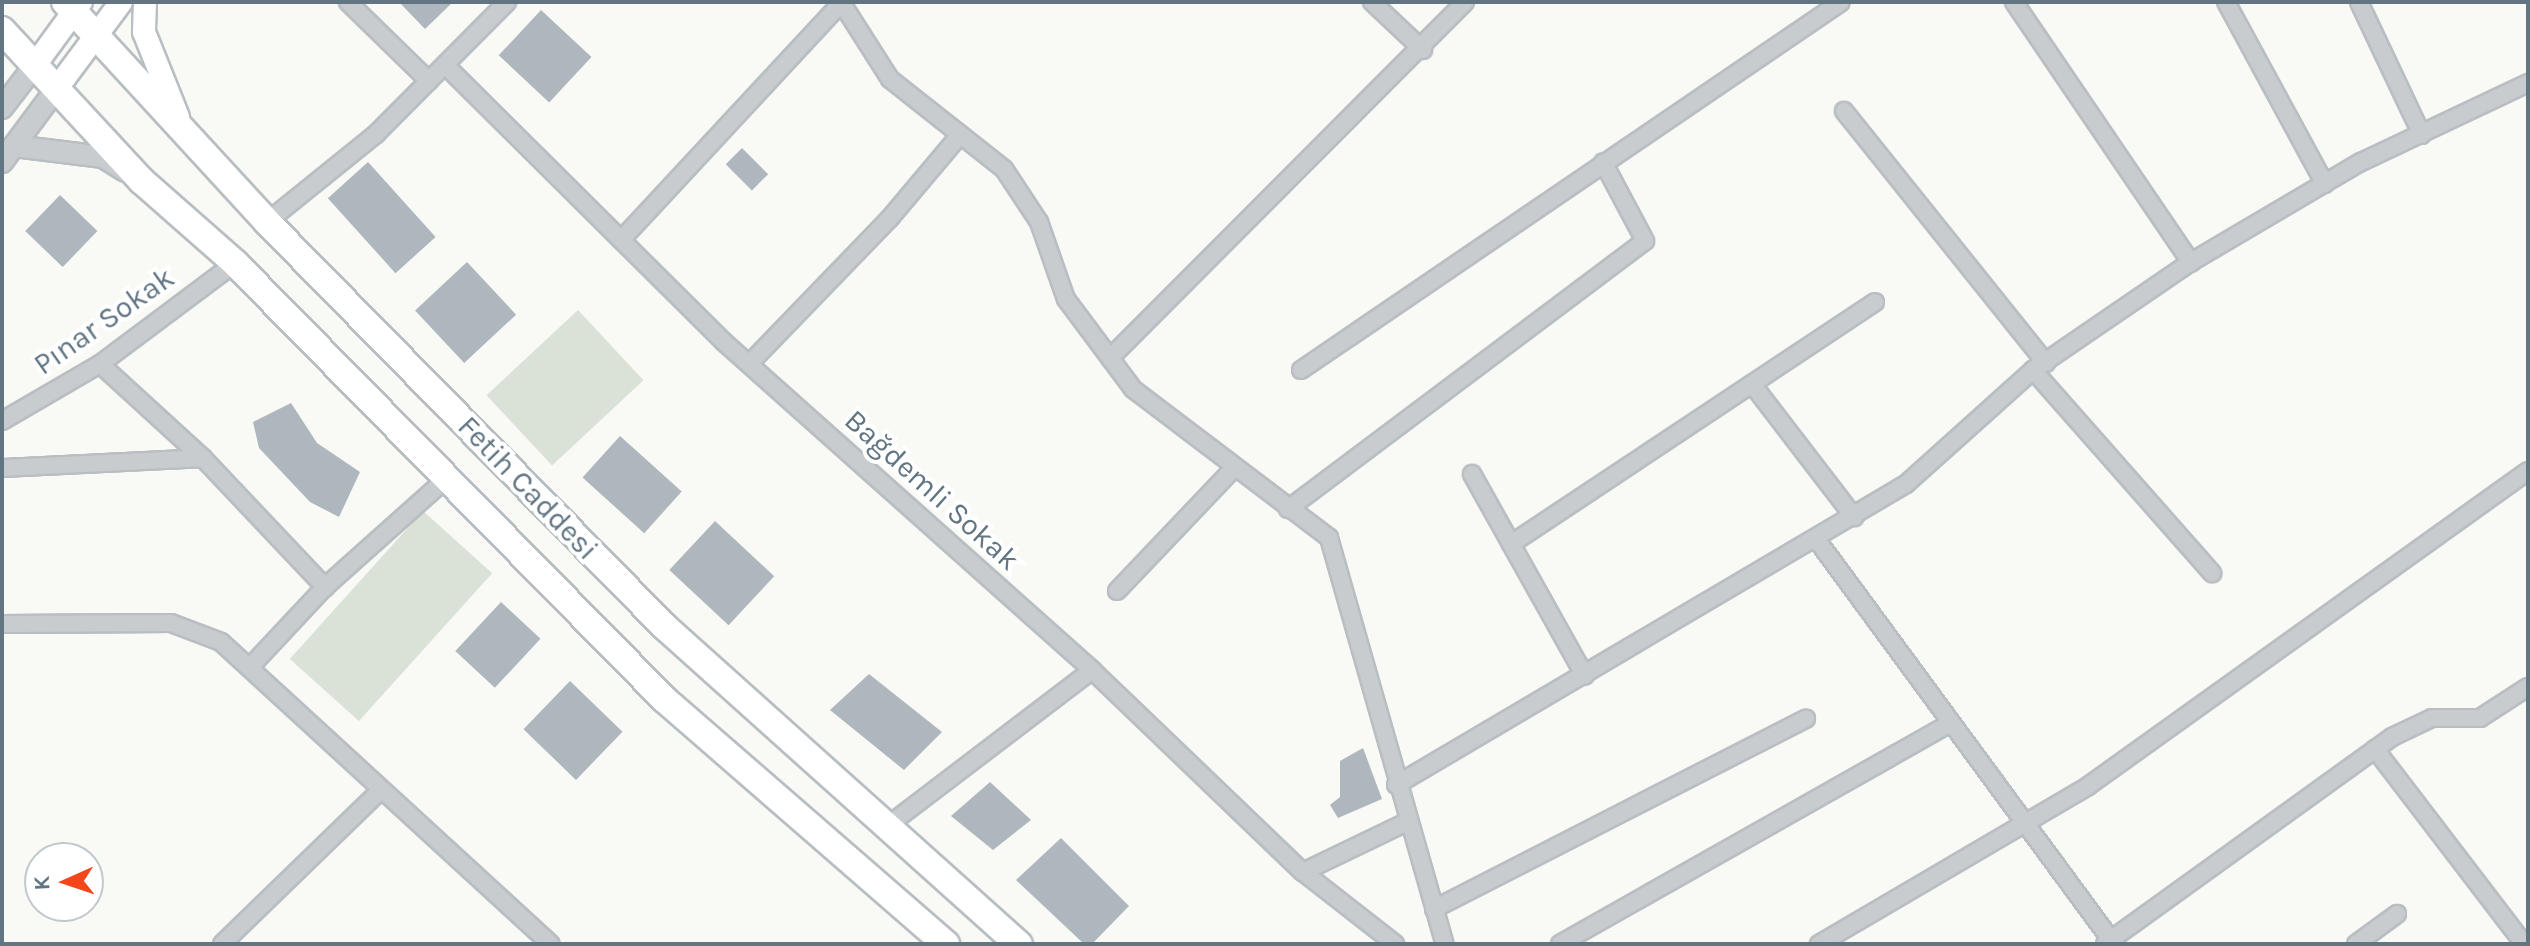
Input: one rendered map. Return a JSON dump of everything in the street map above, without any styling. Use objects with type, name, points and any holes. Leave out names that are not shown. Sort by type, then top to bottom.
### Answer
[{"type":"main road","points":[[57,88],[121,2]]},
{"type":"main road","points":[[145,2],[144,32],[152,58],[188,136]]},
{"type":"main road","points":[[35,65],[73,5]]},
{"type":"main road","name":"Fetih Caddesi","points":[[73,5],[96,36],[267,222],[664,626],[1019,944]]},
{"type":"main road","name":"Fetih Caddesi","points":[[2,30],[142,181],[235,263],[664,699],[946,944]]},
{"type":"street","points":[[348,2],[429,81]]},
{"type":"street","points":[[267,222],[376,134],[507,2]]},
{"type":"street","points":[[621,240],[841,2],[890,79],[1013,182],[1039,222],[1066,299],[1133,389],[1233,469],[1329,538],[1396,785],[1445,944]]},
{"type":"street","points":[[1372,2],[1423,50]]},
{"type":"street","points":[[1110,358],[1423,50],[1465,2]]},
{"type":"street","points":[[1301,370],[1841,2]]},
{"type":"street","points":[[2014,2],[2191,262]]},
{"type":"street","points":[[2226,2],[2325,184]]},
{"type":"street","points":[[2359,2],[2422,135]]},
{"type":"street","points":[[2,108],[35,65]]},
{"type":"street","name":"Bağdemli Sokak","points":[[445,65],[749,364],[1092,670],[1303,872],[1395,944]]},
{"type":"street","points":[[1396,785],[1817,540],[1906,484],[2039,366],[2191,262],[2325,184],[2528,83]]},
{"type":"street","points":[[8,154],[57,88]]},
{"type":"street","points":[[1844,111],[2039,366],[2212,573]]},
{"type":"street","points":[[749,364],[890,218],[960,135]]},
{"type":"street","points":[[8,154],[103,157],[142,181]]},
{"type":"street","points":[[1288,509],[1645,241],[1603,162]]},
{"type":"street","name":"Pınar Sokak","points":[[2,421],[100,364],[235,263]]},
{"type":"street","points":[[1511,544],[1875,302]]},
{"type":"street","points":[[100,364],[203,458],[325,587]]},
{"type":"street","points":[[1752,384],[1854,517]]},
{"type":"street","points":[[2,468],[203,458]]},
{"type":"street","points":[[1117,591],[1233,469]]},
{"type":"street","points":[[1819,944],[2021,822],[2088,786],[2528,471]]},
{"type":"street","points":[[1472,474],[1585,676]]},
{"type":"street","points":[[251,666],[325,587],[446,479]]},
{"type":"street","points":[[1817,540],[2110,943],[2375,749],[2432,718],[2480,718],[2528,687]]},
{"type":"street","points":[[2,624],[86,619],[171,623],[221,642],[251,666],[379,792],[551,944]]},
{"type":"street","points":[[886,827],[1092,670]]},
{"type":"street","points":[[1434,909],[1806,719]]},
{"type":"street","points":[[1560,944],[1949,724]]},
{"type":"street","points":[[2375,749],[2523,944]]},
{"type":"street","points":[[222,944],[379,792]]},
{"type":"street","points":[[1303,872],[1409,821]]},
{"type":"street","points":[[2356,944],[2397,914]]},
{"type":"shaded area","points":[[578,310],[643,380],[552,465],[487,395]]},
{"type":"shaded area","points":[[423,511],[492,573],[359,721],[290,659]]},
{"type":"building","points":[[399,2],[453,2],[425,29]]},
{"type":"building","points":[[541,10],[591,57],[549,102],[499,55]]},
{"type":"building","points":[[742,148],[768,174],[752,190],[726,164]]},
{"type":"building","points":[[368,162],[436,237],[395,273],[328,198]]},
{"type":"building","points":[[60,195],[97,231],[63,267],[25,231]]},
{"type":"building","points":[[467,262],[516,315],[464,363],[415,310]]},
{"type":"building","points":[[291,403],[317,443],[360,472],[339,517],[310,502],[259,448],[253,422]]},
{"type":"building","points":[[620,436],[682,492],[644,533],[583,478]]},
{"type":"building","points":[[715,521],[774,576],[729,625],[669,570]]},
{"type":"building","points":[[501,602],[540,639],[495,688],[455,651]]},
{"type":"building","points":[[869,674],[942,732],[904,770],[830,710]]},
{"type":"building","points":[[570,681],[623,732],[576,780],[523,729]]},
{"type":"building","points":[[1363,748],[1382,799],[1338,818],[1330,805],[1340,797],[1340,761]]},
{"type":"building","points":[[990,782],[1031,820],[993,850],[951,816]]},
{"type":"building","points":[[1061,838],[1129,906],[1092,944],[1084,944],[1016,880]]}]
